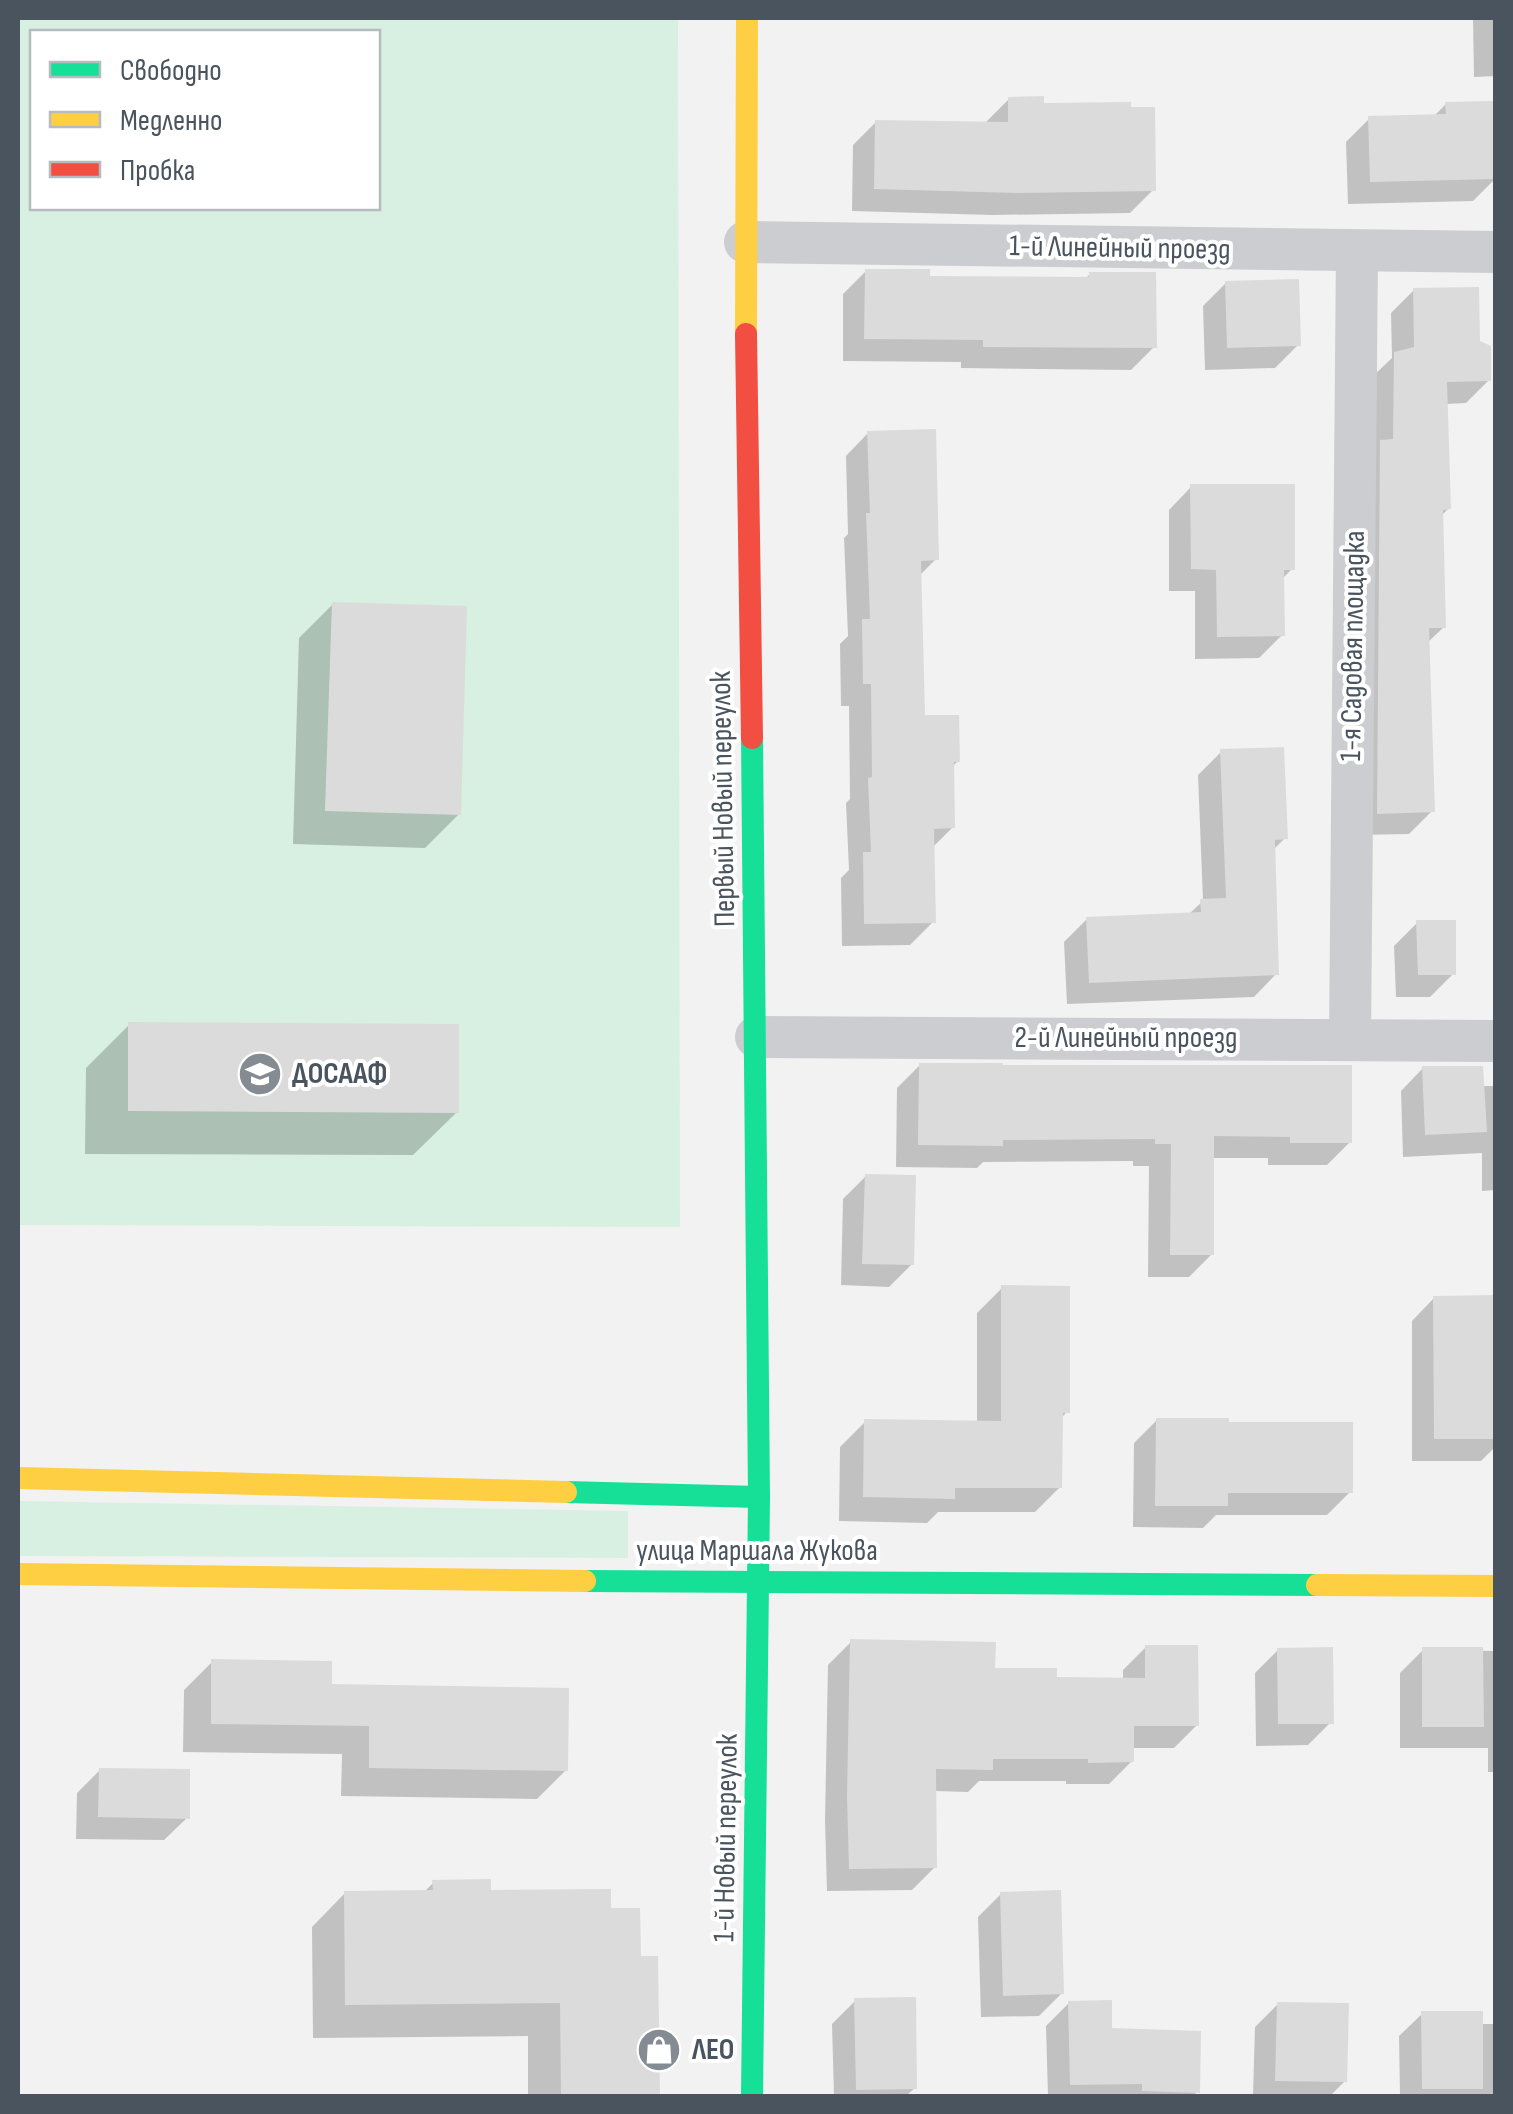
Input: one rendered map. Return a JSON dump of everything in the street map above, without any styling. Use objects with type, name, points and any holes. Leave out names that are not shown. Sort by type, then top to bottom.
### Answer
[{"type":"main road","name":"Первый Новый переулок","points":[[747,18],[745,242],[759,1580]]},
{"type":"main road","name":"улица Маршала Жукова","points":[[18,1478],[759,1497]]},
{"type":"main road","name":"улица Маршала Жукова","points":[[18,1574],[1496,1586]]},
{"type":"main road","name":"1-й Новый переулок","points":[[752,2096],[759,1580]]},
{"type":"street","name":"1-й Линейный проезд","points":[[745,242],[1496,252]]},
{"type":"street","name":"1-я Садовая площадка","points":[[1350,1040],[1357,252]]},
{"type":"street","name":"2-й Линейный проезд","points":[[756,1036],[1496,1041]]},
{"type":"green space","points":[[18,18],[678,18],[680,1227],[18,1225]]},
{"type":"green space","points":[[18,1501],[628,1511],[628,1558],[18,1556]]},
{"type":"building","points":[[1044,96],[1044,103],[1131,102],[1131,107],[1155,107],[1156,191],[874,189],[875,120],[1008,122],[1008,97]]},
{"type":"building","points":[[1496,101],[1496,179],[1370,182],[1368,116],[1446,114],[1445,102]]},
{"type":"building","points":[[865,269],[930,269],[930,276],[1089,277],[1089,272],[1156,272],[1157,348],[983,347],[983,340],[864,339]]},
{"type":"building","points":[[1299,279],[1301,346],[1227,348],[1225,281]]},
{"type":"building","points":[[1479,287],[1480,341],[1491,346],[1491,381],[1447,382],[1451,509],[1443,510],[1446,628],[1429,628],[1435,812],[1377,814],[1380,440],[1393,439],[1394,352],[1414,347],[1413,288]]},
{"type":"building","points":[[936,429],[939,560],[921,561],[925,715],[959,715],[960,762],[954,762],[955,828],[934,829],[936,923],[864,924],[863,852],[871,852],[868,778],[872,777],[871,684],[863,684],[862,619],[870,619],[867,431]]},
{"type":"building","points":[[1190,484],[1295,484],[1295,570],[1284,570],[1285,636],[1217,637],[1216,570],[1191,569]]},
{"type":"building","points":[[332,602],[467,606],[461,815],[325,811]]},
{"type":"building","points":[[1284,747],[1288,839],[1275,840],[1279,975],[1089,983],[1086,917],[1201,912],[1200,899],[1226,898],[1220,749]]},
{"type":"building","points":[[1416,920],[1456,920],[1456,975],[1418,975]]},
{"type":"building","points":[[128,1022],[459,1024],[459,1113],[128,1111]]},
{"type":"building","points":[[919,1063],[1352,1065],[1352,1143],[1290,1143],[1290,1137],[1214,1136],[1214,1255],[1170,1255],[1171,1144],[1155,1144],[1155,1139],[1003,1140],[1003,1146],[918,1145]]},
{"type":"building","points":[[1422,1066],[1483,1066],[1487,1132],[1425,1135]]},
{"type":"building","points":[[865,1174],[916,1175],[914,1265],[862,1264]]},
{"type":"building","points":[[1001,1285],[1070,1286],[1070,1413],[1063,1413],[1062,1488],[955,1488],[955,1499],[863,1497],[864,1419],[1001,1421]]},
{"type":"building","points":[[1496,1295],[1496,1439],[1434,1439],[1433,1296]]},
{"type":"building","points":[[1156,1418],[1353,1422],[1353,1493],[1228,1493],[1228,1506],[1155,1506]]},
{"type":"building","points":[[850,1639],[996,1642],[995,1668],[1057,1668],[1057,1677],[1145,1678],[1145,1645],[1198,1645],[1199,1726],[1134,1726],[1134,1762],[993,1759],[993,1770],[936,1769],[937,1868],[849,1869]]},
{"type":"building","points":[[1333,1647],[1334,1724],[1278,1724],[1277,1648]]},
{"type":"building","points":[[1422,1647],[1483,1647],[1484,1727],[1422,1727]]},
{"type":"building","points":[[211,1659],[332,1661],[332,1684],[569,1688],[568,1771],[369,1768],[369,1726],[211,1724]]},
{"type":"building","points":[[99,1768],[190,1769],[190,1819],[98,1817]]},
{"type":"building","points":[[491,1879],[491,1890],[611,1889],[611,1908],[640,1908],[641,1956],[658,1956],[660,2096],[561,2096],[560,2003],[345,2005],[344,1891],[433,1890],[432,1880]]},
{"type":"building","points":[[1061,1890],[1064,1994],[1003,1996],[1000,1892]]},
{"type":"building","points":[[916,1997],[917,2089],[856,2090],[854,1998]]},
{"type":"building","points":[[1112,2000],[1112,2028],[1201,2031],[1200,2093],[1142,2091],[1142,2084],[1070,2085],[1068,2001]]},
{"type":"building","points":[[1277,2002],[1349,2003],[1347,2082],[1275,2081]]},
{"type":"building","points":[[1421,2011],[1483,2011],[1483,2089],[1422,2089]]},
{"type":"traffic: fast","points":[[752,738],[759,1497],[752,2096]]},
{"type":"traffic: fast","points":[[566,1492],[759,1497]]},
{"type":"traffic: fast","points":[[585,1581],[1317,1585]]},
{"type":"traffic: slow","points":[[746,334],[747,18]]},
{"type":"traffic: slow","points":[[18,1478],[566,1492]]},
{"type":"traffic: slow","points":[[18,1574],[585,1581]]},
{"type":"traffic: slow","points":[[1317,1585],[1496,1586]]},
{"type":"traffic: jam","points":[[746,334],[752,738]]},
{"type":"place","name":"ДОСААФ","points":[[260,1074]]},
{"type":"place","name":"ЛЕО","points":[[659,2050]]}]
